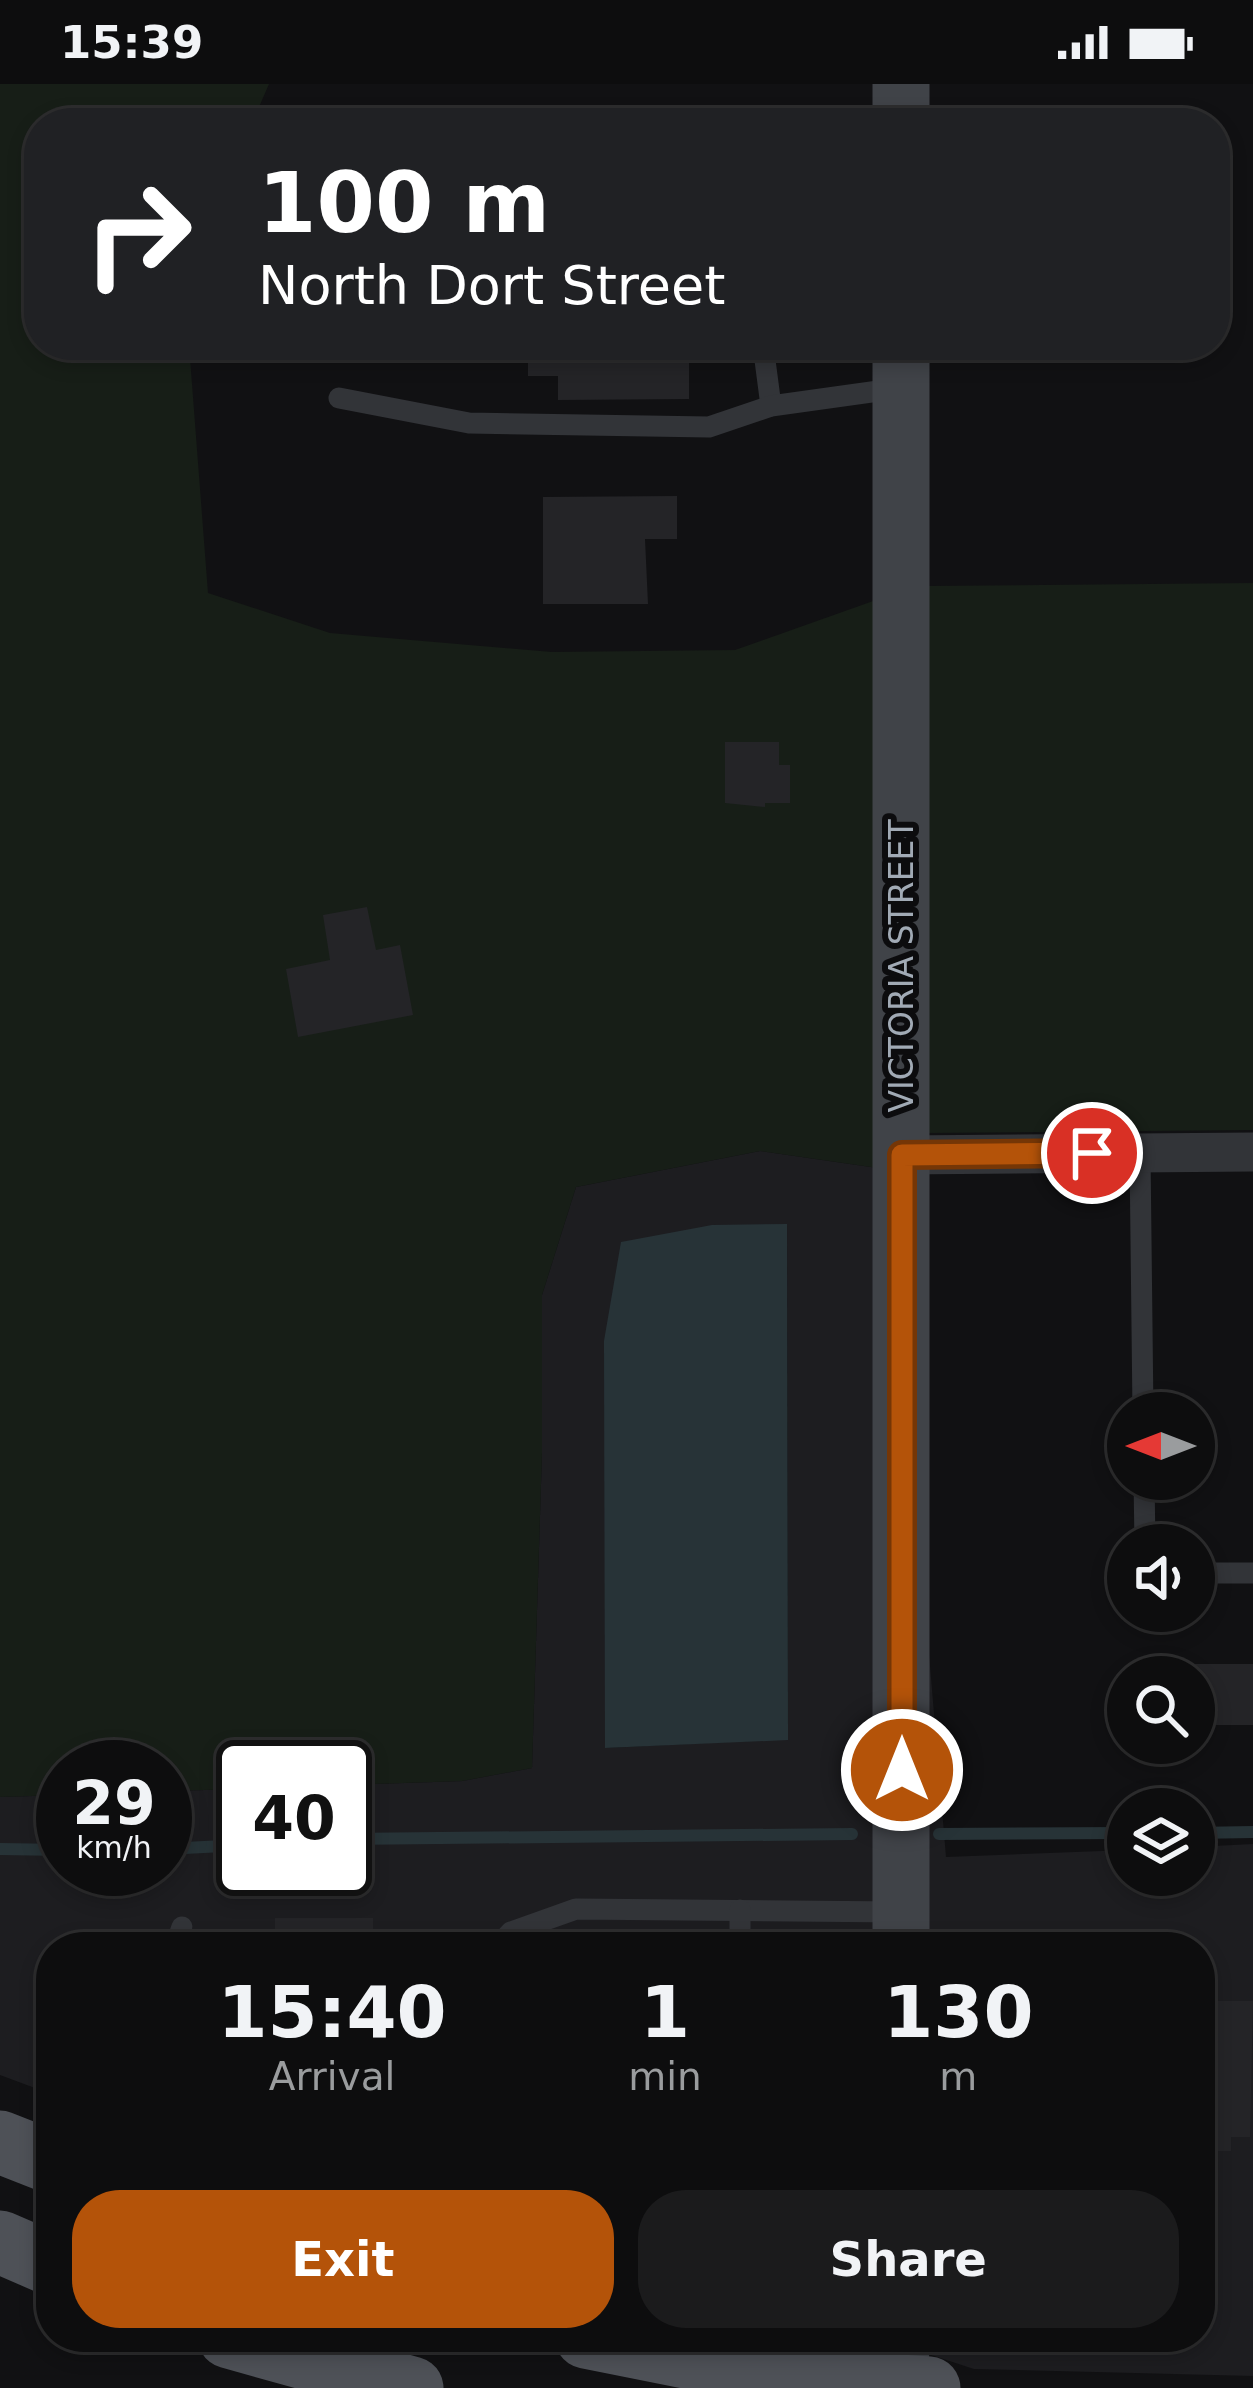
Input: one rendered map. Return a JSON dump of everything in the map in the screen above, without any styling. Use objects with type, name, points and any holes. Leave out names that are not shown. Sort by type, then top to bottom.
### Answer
[{"type":"main road","points":[[0,2142],[36,2156]]},
{"type":"main road","points":[[0,2242],[36,2258]]},
{"type":"main road","points":[[269,2352],[337,2378],[412,2388]]},
{"type":"main road","points":[[737,2353],[795,2379],[907,2375]]},
{"type":"street","name":"VICTORIA STREET","points":[[901,367],[902,1929]]},
{"type":"street","points":[[902,1155],[1253,1152]]},
{"type":"lane","points":[[765,360],[771,406]]},
{"type":"lane","points":[[339,398],[469,423],[709,427],[901,367]]},
{"type":"lane","points":[[1140,1153],[1143,1392]]},
{"type":"lane","points":[[1215,1573],[1253,1573]]},
{"type":"lane","points":[[511,1932],[576,1909],[740,1910],[902,1929]]},
{"type":"lane","points":[[740,1910],[740,1932]]},
{"type":"shaded area","points":[[0,84],[269,84],[259,108],[24,108],[24,360],[190,360],[208,593],[330,633],[552,652],[735,650],[876,600],[878,1168],[760,1151],[576,1187],[542,1295],[532,1768],[462,1781],[372,1784],[372,1740],[216,1740],[216,1790],[192,1790],[192,1740],[36,1740],[36,1796],[0,1797]]},
{"type":"shaded area","points":[[1253,583],[1253,1130],[926,1133],[925,586]]},
{"type":"shaded area","points":[[760,1151],[878,1168],[876,1932],[36,1932],[36,2088],[0,2075],[0,1797],[36,1796],[36,1896],[192,1896],[192,1790],[216,1790],[216,1896],[372,1896],[372,1784],[462,1781],[532,1768],[542,1295],[576,1187]],"holes":[[[787,1224],[788,1739],[606,1748]]]},
{"type":"shaded area","points":[[787,1224],[788,1740],[605,1748],[604,1341],[621,1242],[712,1225]]},
{"type":"shaded area","points":[[926,1618],[946,1857],[1107,1851],[1107,1896],[1215,1896],[1215,1846],[1253,1844],[1253,2376],[974,2369],[925,2353],[1215,2352],[1215,1932],[925,1932]]},
{"type":"building","points":[[528,360],[689,361],[689,399],[558,400],[558,376],[528,376]]},
{"type":"building","points":[[677,496],[677,539],[645,539],[648,604],[543,604],[543,497]]},
{"type":"building","points":[[725,742],[779,742],[779,765],[790,765],[790,803],[765,803],[765,807],[725,803]]},
{"type":"building","points":[[367,907],[376,950],[400,945],[413,1015],[298,1037],[286,969],[330,960],[323,915]]},
{"type":"building","points":[[1215,1664],[1253,1664],[1253,1725],[1215,1725]]},
{"type":"building","points":[[275,1918],[373,1918],[373,1932],[275,1932]]},
{"type":"building","points":[[1215,2001],[1253,2001],[1250,2137],[1231,2137],[1231,2151],[1215,2151]]},
{"type":"waterway","points":[[1215,1833],[1253,1832]]},
{"type":"waterway","points":[[939,1834],[1107,1833]]},
{"type":"waterway","points":[[372,1839],[852,1834]]},
{"type":"waterway","points":[[192,1848],[216,1846]]},
{"type":"waterway","points":[[0,1849],[36,1850]]},
{"type":"route","points":[[902,1770],[902,1155],[1092,1153]]}]
